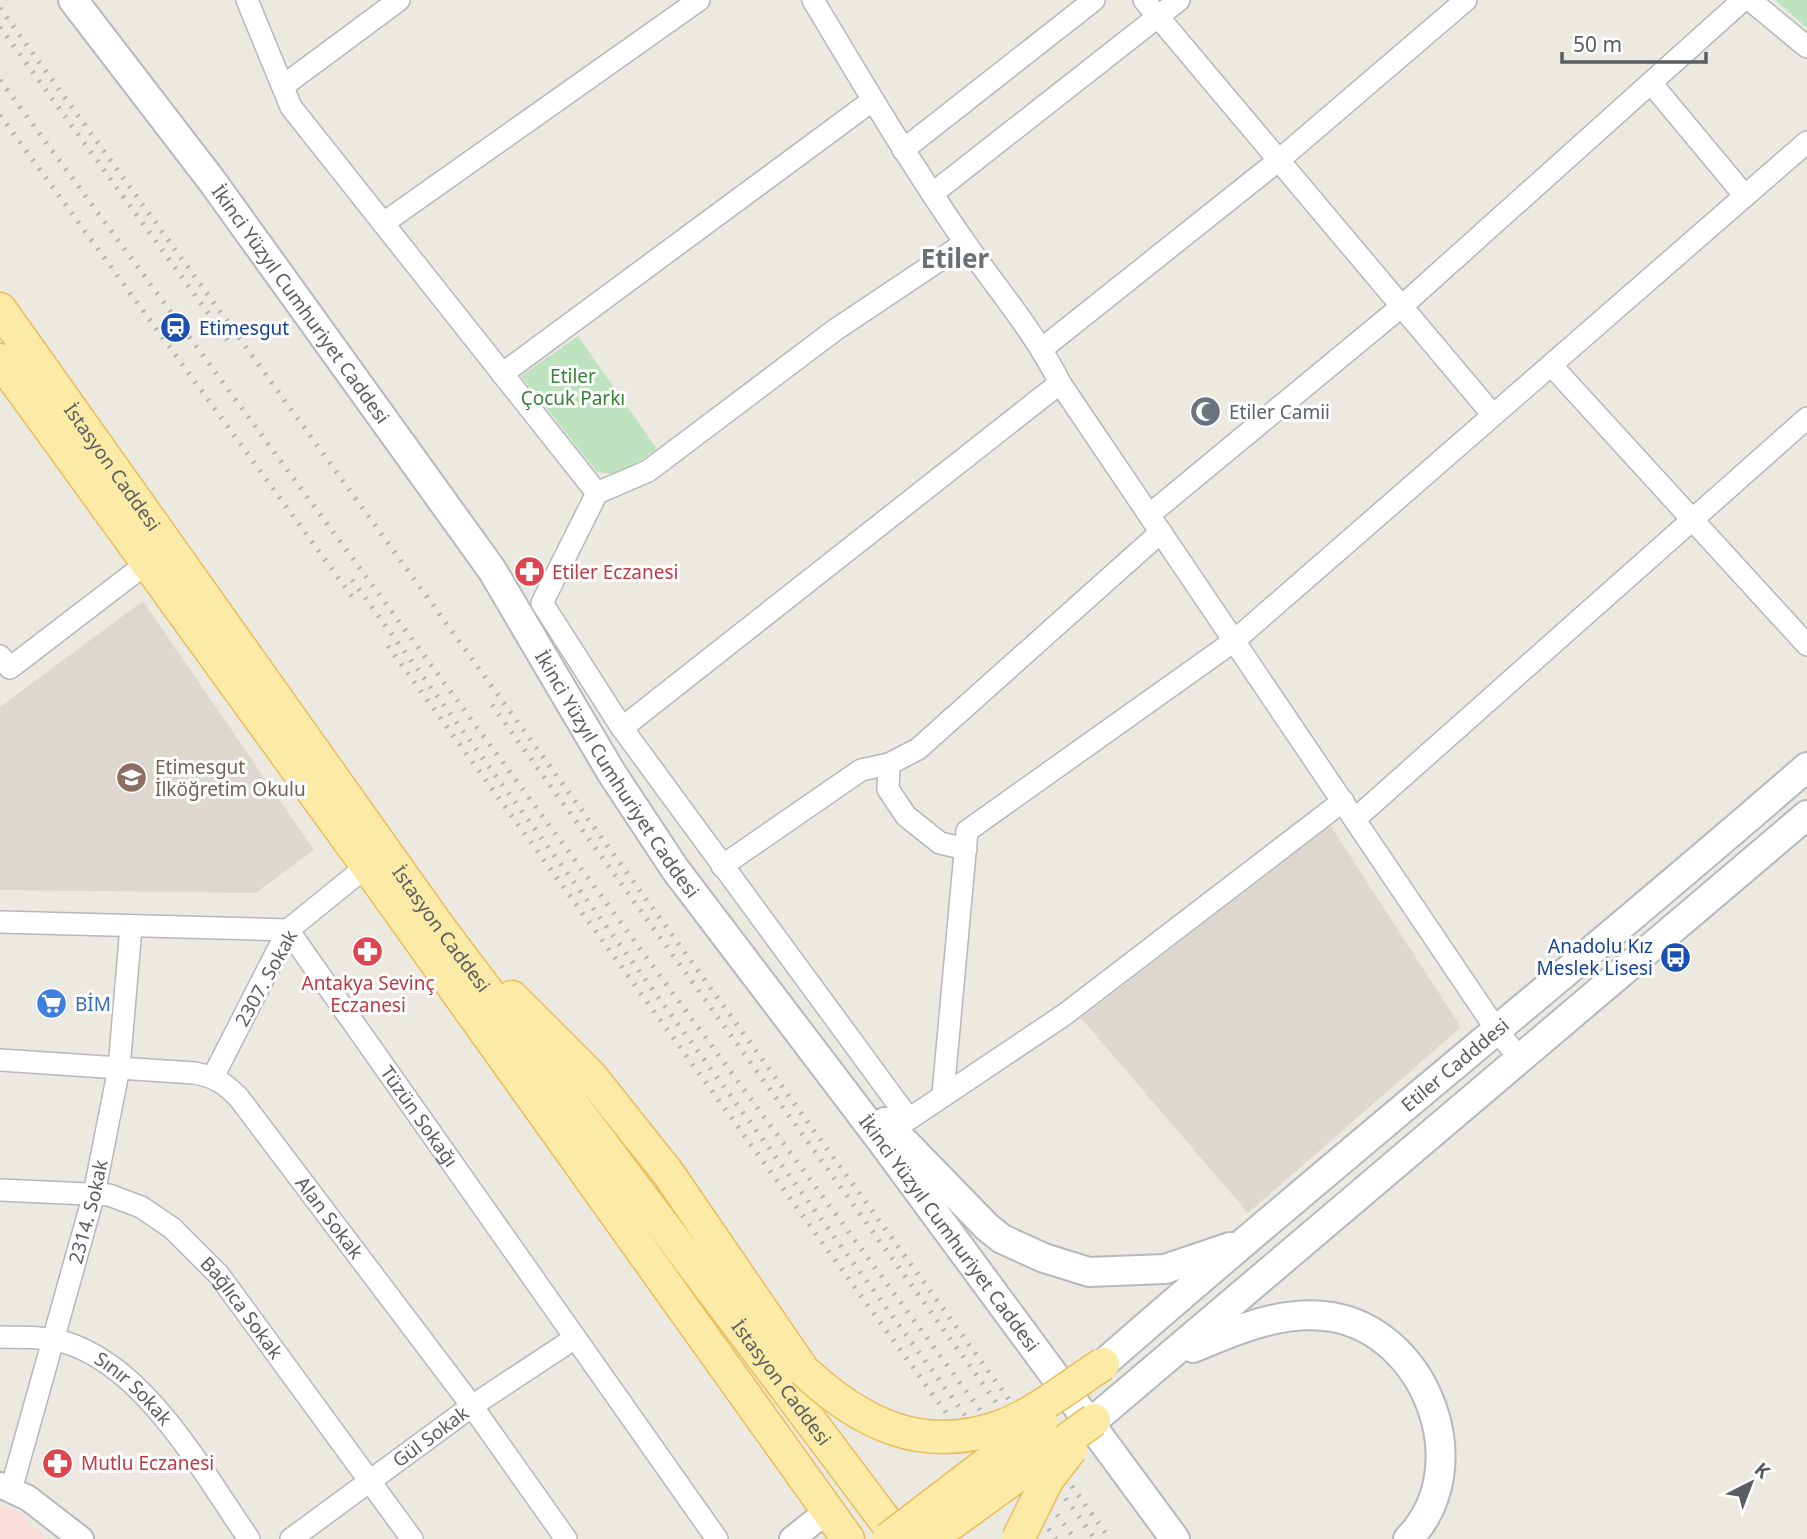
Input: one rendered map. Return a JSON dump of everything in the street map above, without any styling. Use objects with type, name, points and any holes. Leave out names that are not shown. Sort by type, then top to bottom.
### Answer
[{"type":"main road","name":"İkinci Yüzyıl Cumhuriyet Caddesi","points":[[73,0],[212,180],[492,570],[611,772],[675,869],[1175,1539]]},
{"type":"main road","name":"İstasyon Caddesi","points":[[0,309],[436,923],[899,1539]]},
{"type":"main road","name":"İstasyon Caddesi","points":[[0,360],[367,866],[826,1512],[848,1539]]},
{"type":"main road","name":"Etiler Cadddesi","points":[[1104,1364],[1242,1242],[1498,1032],[1807,767]]},
{"type":"main road","points":[[930,1539],[1094,1420],[1807,815]]},
{"type":"main road","points":[[436,923],[590,1074],[668,1173],[803,1370],[830,1396],[863,1416],[909,1435],[940,1439],[1004,1426],[1104,1364]]},
{"type":"main road","points":[[826,1068],[898,1134],[951,1192],[1002,1239],[1058,1264],[1089,1272],[1165,1269],[1242,1242]]},
{"type":"main road","points":[[1167,1359],[1267,1320],[1329,1317],[1350,1321],[1378,1335],[1403,1359],[1425,1392],[1437,1416],[1441,1440],[1440,1475],[1431,1505],[1408,1539]]},
{"type":"main road","points":[[888,1539],[1043,1420],[1104,1364]]},
{"type":"main road","points":[[1018,1539],[1047,1480],[1094,1420]]},
{"type":"main road","points":[[1118,1460],[1191,1539]]},
{"type":"street","points":[[247,0],[291,107],[385,222],[597,493]]},
{"type":"street","points":[[282,86],[399,0]]},
{"type":"street","points":[[385,222],[699,0]]},
{"type":"street","points":[[813,0],[932,194],[1043,348],[1060,383],[1498,1032],[1521,1060]]},
{"type":"street","points":[[903,150],[1094,0]]},
{"type":"street","points":[[1144,0],[1493,415]]},
{"type":"street","points":[[932,194],[1179,0]]},
{"type":"street","points":[[1043,348],[1279,160],[1466,0]]},
{"type":"street","points":[[722,866],[861,770],[890,764],[918,749],[1155,524],[1743,0]]},
{"type":"street","points":[[1750,0],[1807,47]]},
{"type":"street","points":[[1651,83],[1745,196]]},
{"type":"street","points":[[502,374],[873,100]]},
{"type":"street","points":[[943,1094],[967,831],[1234,641],[1807,142]]},
{"type":"street","points":[[965,243],[835,330],[648,471],[597,493],[542,603],[622,728],[909,1119],[1064,1016],[1349,810],[1807,418]]},
{"type":"street","points":[[1552,366],[1807,645]]},
{"type":"street","points":[[622,728],[1060,383]]},
{"type":"street","points":[[5,662],[147,563]]},
{"type":"street","points":[[890,764],[888,789],[906,816],[940,843],[966,849]]},
{"type":"street","name":"2307. Sokak","points":[[213,1077],[288,930],[367,866]]},
{"type":"street","points":[[0,922],[288,930]]},
{"type":"street","name":"2314. Sokak","points":[[5,1488],[53,1339],[94,1194],[119,1068],[131,927]]},
{"type":"street","name":"Tüzün Sokağı","points":[[288,930],[717,1539]]},
{"type":"street","points":[[0,1060],[213,1077]]},
{"type":"street","name":"Alan Sokak","points":[[213,1077],[239,1098],[472,1406],[566,1539]]},
{"type":"street","name":"Bağlıca Sokak","points":[[0,1190],[109,1195],[141,1207],[172,1228],[205,1259],[412,1539]]},
{"type":"street","name":"Sınır Sokak","points":[[0,1337],[53,1339],[83,1349],[140,1391],[156,1408],[249,1539]]},
{"type":"street","name":"Gül Sokak","points":[[290,1539],[472,1406],[575,1338]]},
{"type":"street","points":[[5,1488],[28,1498],[81,1539]]},
{"type":"street","points":[[792,1539],[826,1512]]},
{"type":"shaded area","name":"Etimesgut İlköğretim Okulu","points":[[143,601],[314,850],[256,893],[0,890],[0,707]]},
{"type":"shaded area","points":[[1330,825],[1461,1027],[1248,1213],[1081,1018]]},
{"type":"shaded area","points":[[0,1505],[20,1513],[45,1539],[0,1539]]},
{"type":"green space","points":[[1775,0],[1807,0],[1807,28]]},
{"type":"green space","name":"Etiler Çocuk Parkı","points":[[578,336],[657,449],[619,475],[597,472],[521,376]]},
{"type":"railway","points":[[0,8],[1110,1539]]},
{"type":"railway","points":[[0,27],[229,342]]},
{"type":"railway","points":[[0,80],[1075,1539]]},
{"type":"railway","points":[[0,115],[353,598]]},
{"type":"railway","points":[[352,580],[1056,1539]]},
{"type":"railway","points":[[388,646],[1038,1539]]},
{"type":"railway","points":[[492,705],[1095,1539]]},
{"type":"place","name":"Etimesgut","points":[[176,328]]},
{"type":"place","name":"Etiler Camii","points":[[1206,412]]},
{"type":"place","name":"Etiler Eczanesi","points":[[529,572]]},
{"type":"place","name":"Etimesgut İlköğretim Okulu","points":[[132,778]]},
{"type":"place","name":"Antakya Sevinç Eczanesi","points":[[368,952]]},
{"type":"place","name":"Anadolu Kız Meslek Lisesi","points":[[1676,957]]},
{"type":"place","name":"BİM","points":[[52,1004]]},
{"type":"place","name":"Mutlu Eczanesi","points":[[58,1463]]},
{"type":"district","name":"Etiler","points":[[955,259]]}]
